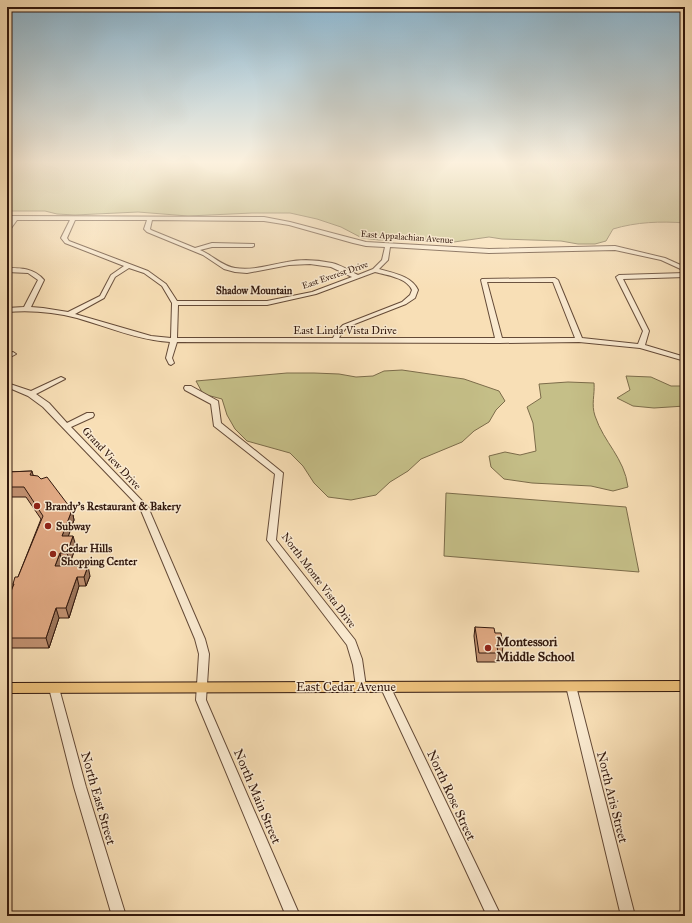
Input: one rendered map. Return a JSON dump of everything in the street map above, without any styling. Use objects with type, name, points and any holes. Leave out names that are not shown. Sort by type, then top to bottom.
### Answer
[{"type":"main road","name":"East Cedar Avenue","points":[[7,688],[202,686],[685,686]]},
{"type":"street","name":"East Appalachian Avenue","points":[[7,218],[276,221],[349,241],[388,245],[489,251],[615,248],[663,259],[685,269]]},
{"type":"street","points":[[7,230],[16,218]]},
{"type":"street","points":[[73,218],[64,238],[67,242],[146,272],[164,285],[175,303],[174,340],[169,358],[171,363]]},
{"type":"street","points":[[150,219],[148,229],[149,232],[205,254],[226,268],[247,270],[289,263],[310,262],[332,265],[358,277]]},
{"type":"street","points":[[195,250],[212,245],[252,245]]},
{"type":"street","name":"East Everest Drive","points":[[175,303],[277,302],[314,293],[376,270],[385,260],[388,245]]},
{"type":"street","points":[[70,314],[102,297],[113,276],[128,266]]},
{"type":"street","points":[[7,270],[27,271],[37,274],[41,280],[27,308]]},
{"type":"street","points":[[335,340],[338,333],[345,326],[411,299],[414,287],[408,281],[395,275],[376,270]]},
{"type":"street","points":[[641,346],[646,331],[619,277],[685,275]]},
{"type":"street","points":[[499,341],[484,280],[555,280],[579,340]]},
{"type":"street","name":"East Linda Vista Drive","points":[[7,310],[27,308],[70,314],[152,338],[174,340],[579,340],[641,346],[685,359]]},
{"type":"street","points":[[31,394],[61,378]]},
{"type":"street","name":"Grand View Drive","points":[[7,385],[31,394],[46,405],[144,507],[200,639],[204,654],[202,686]]},
{"type":"street","name":"North Monte Vista Drive","points":[[188,388],[216,403],[218,424],[279,473],[271,540],[351,643],[356,654],[360,671],[360,687]]},
{"type":"street","points":[[67,426],[90,415]]},
{"type":"street","name":"North Main Street","points":[[202,686],[201,700],[293,916]]},
{"type":"street","name":"North Rose Street","points":[[384,686],[494,916]]},
{"type":"street","name":"North Aris Street","points":[[571,686],[628,916]]},
{"type":"street","name":"North East Street","points":[[54,688],[80,787],[119,916]]},
{"type":"shaded area","points":[[7,204],[685,204],[685,223],[649,223],[613,229],[606,241],[595,244],[489,237],[454,242],[422,239],[379,240],[362,238],[341,227],[317,219],[290,213],[188,216],[138,212],[75,215],[57,214],[45,211],[7,211]]},
{"type":"shaded area","points":[[402,370],[464,379],[499,391],[505,401],[496,410],[489,422],[474,431],[462,442],[421,459],[408,471],[390,482],[376,495],[351,500],[328,497],[314,483],[303,466],[290,453],[247,441],[235,429],[227,415],[222,399],[203,394],[196,381],[287,373],[339,374],[356,377],[373,376],[384,371]]},
{"type":"shaded area","points":[[626,376],[651,377],[671,386],[685,386],[685,406],[654,408],[633,406],[617,398],[630,390]]},
{"type":"shaded area","points":[[568,382],[594,383],[593,407],[595,416],[603,434],[618,458],[626,476],[628,487],[613,491],[591,486],[532,483],[504,479],[491,467],[489,456],[505,452],[520,455],[536,451],[533,423],[527,407],[541,398],[539,384]]},
{"type":"shaded area","points":[[446,493],[626,507],[639,572],[444,556]]},
{"type":"building","points":[[32,471],[30,475],[38,476],[41,479],[47,477],[72,510],[62,536],[73,536],[67,553],[60,553],[55,566],[88,566],[84,577],[77,577],[66,608],[56,608],[46,638],[7,638],[7,601],[14,584],[15,577],[18,577],[43,516],[24,487],[7,487],[7,472]]},
{"type":"building","points":[[475,627],[494,628],[495,633],[501,633],[503,646],[497,646],[498,653],[479,653]]},
{"type":"place","name":"Brandy's Restaurant & Bakery","points":[[37,506]]},
{"type":"place","name":"Subway","points":[[48,526]]},
{"type":"place","name":"Cedar Hills Shopping Center","points":[[53,554]]},
{"type":"place","name":"Montessori Middle School","points":[[488,648]]},
{"type":"district","name":"Shadow Mountain","points":[[254,290]]}]
